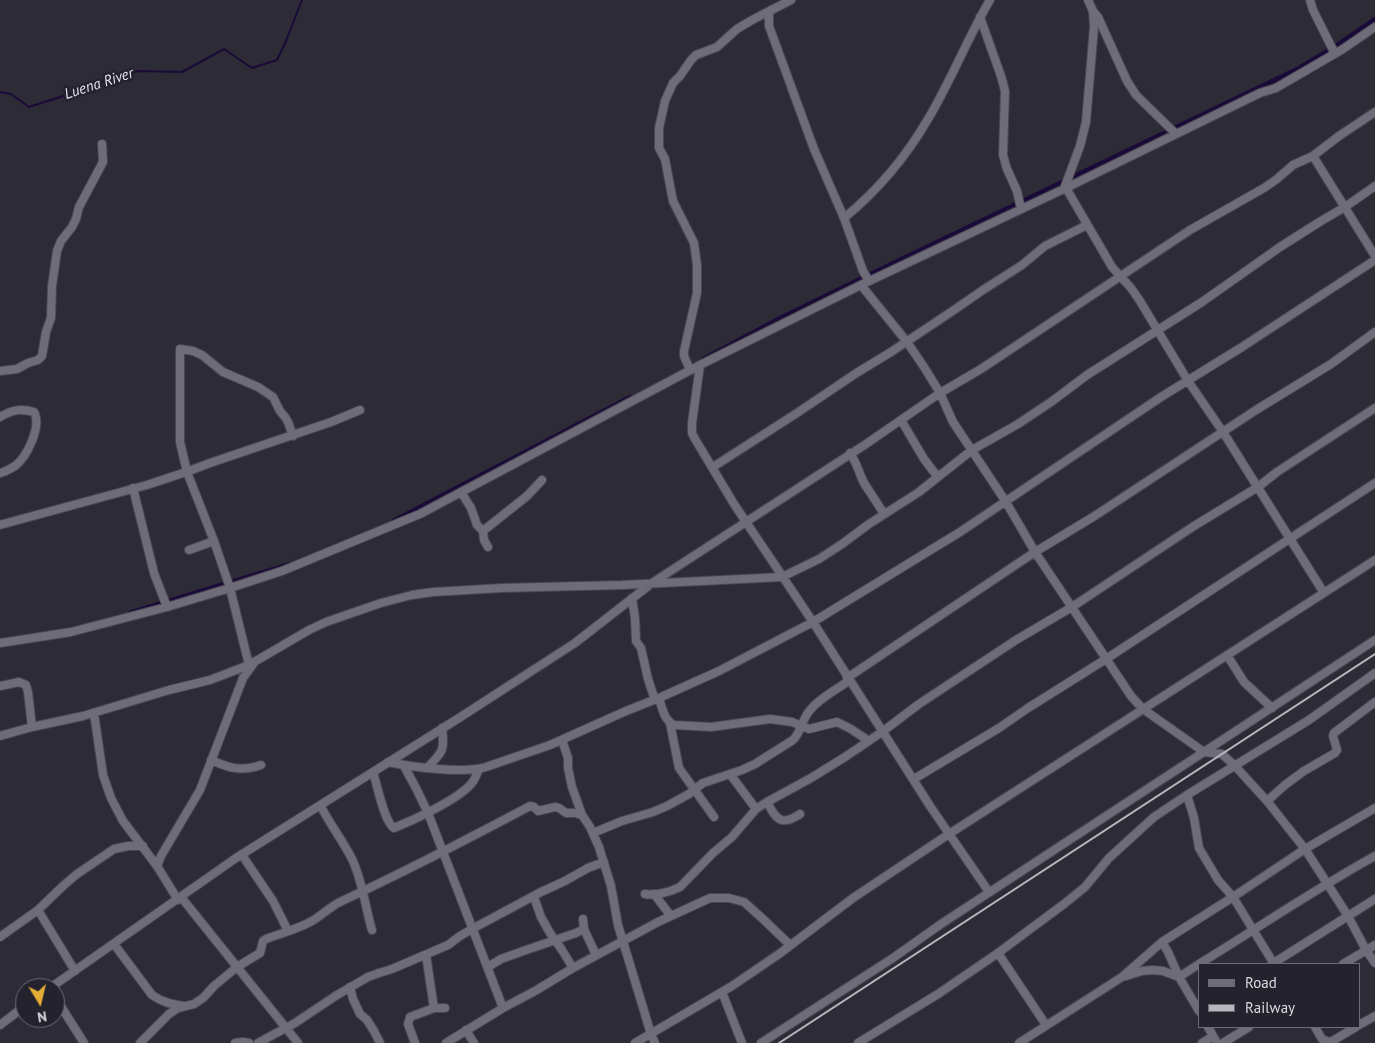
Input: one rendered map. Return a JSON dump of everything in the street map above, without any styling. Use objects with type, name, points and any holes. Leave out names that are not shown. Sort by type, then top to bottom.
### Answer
[{"type":"street","points":[[690,370],[684,356],[684,351],[697,292],[698,265],[694,243],[673,201],[665,159],[659,148],[658,128],[660,117],[670,88],[691,60],[702,52],[717,47],[737,29],[791,0]]},
{"type":"street","points":[[844,218],[877,188],[895,167],[928,120],[990,0]]},
{"type":"street","points":[[1088,0],[1098,17],[1127,81],[1136,94],[1176,134]]},
{"type":"street","points":[[1310,0],[1335,54]]},
{"type":"street","points":[[771,10],[769,26],[814,149],[844,218],[862,271],[869,281]]},
{"type":"street","points":[[1065,188],[1080,146],[1086,122],[1093,44],[1093,11]]},
{"type":"street","points":[[980,18],[1005,91],[1003,155],[1017,191],[1021,209]]},
{"type":"street","points":[[0,643],[71,632],[167,607],[230,588],[282,571],[420,514],[690,370],[860,284],[1065,188],[1260,93],[1276,88],[1335,54],[1375,26]]},
{"type":"street","points":[[65,978],[242,855],[575,643],[652,583],[981,369],[1190,230],[1264,188],[1293,165],[1313,156],[1338,136],[1375,112]]},
{"type":"street","points":[[0,372],[18,369],[38,360],[42,356],[46,332],[51,318],[52,286],[58,245],[72,227],[79,208],[103,162],[102,144]]},
{"type":"street","points":[[388,762],[404,766],[428,768],[479,769],[562,740],[728,666],[813,622],[1006,502],[1117,426],[1265,332],[1375,258],[1313,156]]},
{"type":"street","points":[[0,736],[94,713],[169,690],[210,680],[252,663],[326,622],[381,603],[412,596],[433,592],[502,588],[782,576],[819,559],[918,492],[972,450],[1018,424],[1086,375],[1159,331],[1302,232],[1345,207],[1375,186]]},
{"type":"street","points":[[1065,188],[1109,262],[1140,301],[1188,381],[1223,432],[1324,592]]},
{"type":"street","points":[[713,468],[858,372],[907,342],[982,290],[1022,266],[1045,246],[1087,225]]},
{"type":"street","points":[[860,284],[907,342],[940,394],[953,422],[1006,502],[1035,552],[1130,696],[1143,709],[1204,752],[1222,754],[1235,766],[1267,801],[1305,849],[1348,916],[1375,963]]},
{"type":"street","points":[[593,833],[622,821],[653,812],[678,800],[703,783],[755,764],[788,744],[797,736],[811,708],[848,679],[1035,552],[1093,517],[1331,364],[1375,332]]},
{"type":"street","points":[[157,866],[200,790],[243,678],[252,663],[230,588],[187,472],[180,442],[180,349],[202,355],[223,372],[258,387],[273,397],[285,417],[293,436]]},
{"type":"street","points":[[700,365],[692,433],[734,504],[813,622],[882,732],[949,834],[990,892]]},
{"type":"street","points":[[671,916],[649,894],[674,890],[680,887],[713,852],[732,837],[756,809],[811,778],[1016,640],[1072,607],[1194,526],[1258,487],[1277,472],[1375,408]]},
{"type":"street","points":[[0,418],[10,411],[24,409],[34,412],[37,419],[32,441],[27,451],[16,465],[0,474]]},
{"type":"street","points":[[0,525],[187,472],[293,436],[360,410]]},
{"type":"street","points":[[901,420],[924,459],[937,476]]},
{"type":"street","points":[[850,454],[857,463],[862,479],[884,514]]},
{"type":"street","points":[[483,531],[526,496],[542,480]]},
{"type":"street","points":[[914,779],[1000,728],[1375,483]]},
{"type":"street","points":[[133,488],[154,573],[167,607]]},
{"type":"street","points":[[461,492],[471,508],[477,525],[483,531],[484,540],[488,548]]},
{"type":"street","points":[[189,550],[214,541]]},
{"type":"street","points":[[636,1043],[722,992],[780,954],[853,898],[949,834],[1373,561],[1375,570]]},
{"type":"street","points":[[632,598],[636,641],[640,648],[648,679],[670,723],[679,768],[714,817]]},
{"type":"street","points":[[761,1043],[1375,640]]},
{"type":"street","points":[[1227,655],[1244,682],[1272,708]]},
{"type":"street","points":[[858,1043],[938,994],[998,953],[1064,904],[1085,886],[1109,858],[1154,817],[1309,720],[1375,673]]},
{"type":"street","points":[[0,686],[19,682],[26,685],[32,727]]},
{"type":"street","points":[[1267,801],[1304,771],[1335,752],[1337,750],[1333,736],[1334,733],[1375,702]]},
{"type":"street","points":[[94,713],[103,775],[111,798],[123,821],[180,898],[298,1043]]},
{"type":"street","points":[[670,723],[684,726],[711,727],[770,719],[792,722],[809,729],[837,722],[868,741]]},
{"type":"street","points":[[428,768],[444,747],[442,728]]},
{"type":"street","points":[[562,740],[568,758],[572,787],[582,815],[593,833],[604,862],[611,886],[618,925],[655,1043]]},
{"type":"street","points":[[211,760],[234,769],[261,766]]},
{"type":"street","points":[[404,766],[428,813],[502,1008]]},
{"type":"street","points":[[373,772],[388,822],[392,827],[397,827],[428,813],[464,791],[472,783],[479,769]]},
{"type":"street","points":[[730,774],[756,809]]},
{"type":"street","points":[[1187,795],[1194,818],[1199,848],[1218,880],[1233,898],[1272,963]]},
{"type":"street","points":[[767,802],[776,818],[780,820],[790,820],[800,814]]},
{"type":"street","points":[[320,805],[352,860],[364,892],[372,930]]},
{"type":"street","points":[[140,1043],[169,1014],[194,1004],[203,998],[237,966],[260,953],[266,939],[299,928],[335,904],[364,892],[530,806],[540,812],[555,807],[566,813],[582,815]]},
{"type":"street","points":[[1019,1043],[1122,977],[1162,942],[1233,898],[1305,849],[1375,808]]},
{"type":"street","points":[[0,938],[38,910],[77,874],[114,849],[128,846],[143,846]]},
{"type":"street","points":[[242,855],[273,900],[288,931]]},
{"type":"street","points":[[1201,963],[1327,883],[1375,856]]},
{"type":"street","points":[[258,1043],[295,1024],[350,987],[378,973],[448,945],[472,929],[534,896],[588,868],[604,862]]},
{"type":"street","points":[[534,896],[541,917],[573,968]]},
{"type":"street","points":[[446,1043],[502,1008],[535,992],[596,955],[710,898],[739,900],[750,907],[790,945]]},
{"type":"street","points":[[1275,963],[1375,899]]},
{"type":"street","points":[[38,910],[75,971]]},
{"type":"street","points":[[582,919],[584,929],[596,955]]},
{"type":"street","points":[[488,967],[501,959],[584,929]]},
{"type":"street","points":[[1162,942],[1178,977],[1198,1008]]},
{"type":"street","points":[[114,944],[152,995],[168,1004],[185,1006]]},
{"type":"street","points":[[1346,963],[1375,945]]},
{"type":"street","points":[[998,953],[1046,1025]]},
{"type":"street","points":[[426,955],[434,1008]]},
{"type":"street","points":[[1178,977],[1198,965]]},
{"type":"street","points":[[1122,977],[1153,970],[1163,971],[1178,977]]},
{"type":"street","points":[[350,987],[360,1014],[374,1031],[380,1043]]},
{"type":"street","points":[[722,992],[742,1043]]},
{"type":"street","points":[[415,1043],[408,1020],[414,1015],[434,1008],[446,1008]]},
{"type":"street","points":[[65,1013],[84,1043]]},
{"type":"street","points":[[0,1025],[15,1014]]},
{"type":"street","points":[[1360,1024],[1375,1016]]},
{"type":"street","points":[[1202,1043],[1215,1040],[1209,1028]]},
{"type":"street","points":[[1223,1043],[1246,1028]]},
{"type":"street","points":[[1316,1028],[1324,1042],[1353,1028]]},
{"type":"street","points":[[466,1030],[474,1043]]},
{"type":"street","points":[[235,1043],[249,1043]]},
{"type":"waterway","name":"Luena River","points":[[0,92],[11,94],[29,107],[88,88],[113,77],[139,71],[182,72],[224,49],[252,68],[277,60],[302,0]]},
{"type":"waterway","points":[[705,359],[782,318],[1297,70],[1375,20]]},
{"type":"waterway","points":[[395,521],[630,398]]},
{"type":"waterway","points":[[131,613],[289,565]]},
{"type":"railway","points":[[779,1043],[1375,654]]}]
